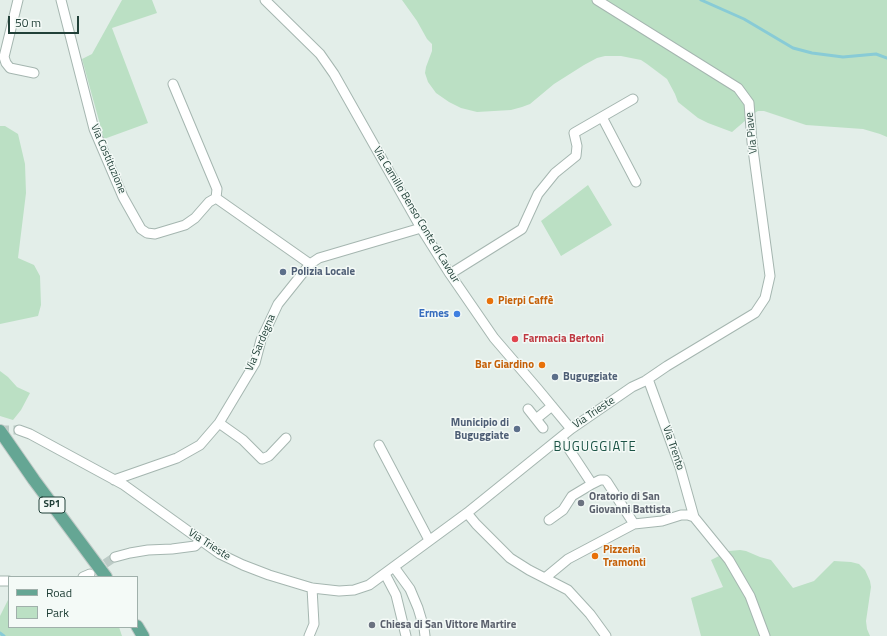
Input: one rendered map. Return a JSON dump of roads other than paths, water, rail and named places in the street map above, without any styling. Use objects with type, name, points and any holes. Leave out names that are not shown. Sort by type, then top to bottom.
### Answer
[{"type":"main road","name":"SP1","points":[[0,431],[34,480],[105,576]]},
{"type":"street","points":[[18,0],[4,57],[10,68],[34,73]]},
{"type":"street","name":"Via Costituzione","points":[[61,0],[94,129],[123,197],[141,229],[147,234],[155,234],[185,225],[195,218],[209,202],[216,198]]},
{"type":"street","name":"Via Camillo Benso Conte di Cavour","points":[[265,0],[320,54],[334,74],[421,228],[450,274],[494,338],[571,429]]},
{"type":"street","name":"Via Piave","points":[[597,0],[738,88],[749,103],[752,142],[770,276],[766,298]]},
{"type":"street","points":[[173,84],[217,189],[216,198],[310,264]]},
{"type":"street","points":[[450,274],[522,229],[538,194],[555,173],[576,156],[577,146],[574,133],[633,99]]},
{"type":"street","points":[[602,116],[636,182]]},
{"type":"street","name":"Via Sardegna","points":[[114,480],[177,458],[200,445],[219,423],[254,363],[261,340],[278,304],[310,264],[319,258],[421,228]]},
{"type":"street","name":"Via Trieste","points":[[19,430],[30,434],[124,485],[220,554],[243,565],[269,575],[312,588],[339,591],[354,590],[369,585],[385,574],[467,513],[571,429],[632,387],[648,380],[667,366],[755,313],[766,298]]},
{"type":"street","name":"Via Trento","points":[[648,380],[680,467],[694,517],[729,560],[750,596],[765,636]]},
{"type":"street","points":[[536,419],[552,406]]},
{"type":"street","points":[[528,409],[543,428]]},
{"type":"street","points":[[219,423],[243,440],[262,459],[269,456],[286,438]]},
{"type":"street","points":[[561,437],[592,484]]},
{"type":"street","points":[[379,446],[430,540]]},
{"type":"street","points":[[549,520],[563,510],[572,496],[600,480],[604,480],[607,482],[634,524]]},
{"type":"street","points":[[467,513],[510,558],[529,570],[568,590],[590,614],[606,636]]},
{"type":"street","points":[[546,578],[568,559],[634,524],[662,520],[681,515],[694,517]]},
{"type":"street","points":[[115,558],[142,551],[195,546],[201,540]]},
{"type":"street","points":[[394,567],[410,589],[418,608],[425,636]]},
{"type":"street","points":[[385,574],[396,595],[406,636]]},
{"type":"street","points":[[309,636],[314,624],[312,588]]},
{"type":"waterway","points":[[701,0],[744,19],[793,48],[812,53],[843,57],[876,54],[887,58]]},
{"type":"waterway","points":[[0,633],[4,636]]},
{"type":"tunnel","points":[[0,430],[19,430]]},
{"type":"tunnel","points":[[94,571],[115,557]]},
{"type":"place","name":"Polizia Locale","points":[[283,272]]},
{"type":"place","name":"Pierpi Caffè","points":[[490,301]]},
{"type":"place","name":"Ermes","points":[[457,314]]},
{"type":"place","name":"Farmacia Bertoni","points":[[515,339]]},
{"type":"place","name":"Bar Giardino","points":[[542,365]]},
{"type":"place","name":"Buguggiate","points":[[555,377]]},
{"type":"place","name":"Municipio di Buguggiate","points":[[517,429]]},
{"type":"place","name":"Oratorio di San Giovanni Battista","points":[[581,503]]},
{"type":"place","name":"Pizzeria Tramonti","points":[[595,556]]},
{"type":"place","name":"Chiesa di San Vittore Martire","points":[[372,625]]},
{"type":"district","name":"BUGUGGIATE","points":[[595,448]]}]
